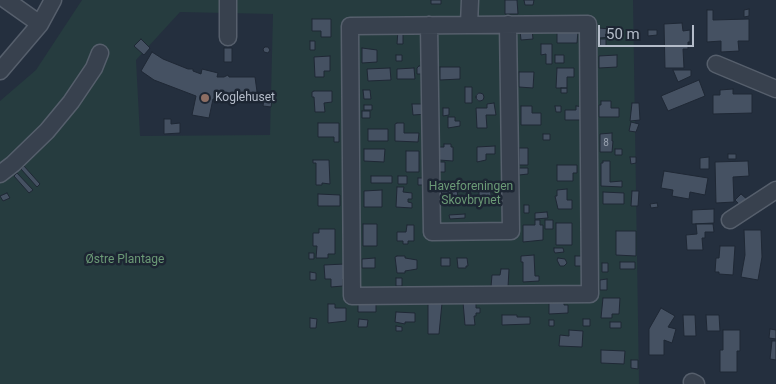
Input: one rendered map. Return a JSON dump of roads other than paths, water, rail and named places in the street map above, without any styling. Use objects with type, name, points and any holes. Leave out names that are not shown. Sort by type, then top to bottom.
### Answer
[{"type":"street","points":[[6,0],[40,24]]},
{"type":"street","points":[[0,71],[40,24],[53,0]]},
{"type":"street","points":[[228,0],[228,37]]},
{"type":"street","points":[[469,25],[470,0]]},
{"type":"street","points":[[429,25],[432,232],[511,231],[508,24]]},
{"type":"street","points":[[508,24],[588,24],[590,294],[352,296],[350,26],[508,24]]},
{"type":"street","points":[[0,174],[47,131],[71,102],[94,68],[100,53]]},
{"type":"street","points":[[716,64],[776,89]]},
{"type":"street","points":[[730,220],[776,190]]},
{"type":"place","name":"Koglehuset","points":[[205,98]]},
{"type":"park label","name":"Haveforeningen Skovbrynet","points":[[471,194]]},
{"type":"park label","name":"Østre Plantage","points":[[125,260]]}]
